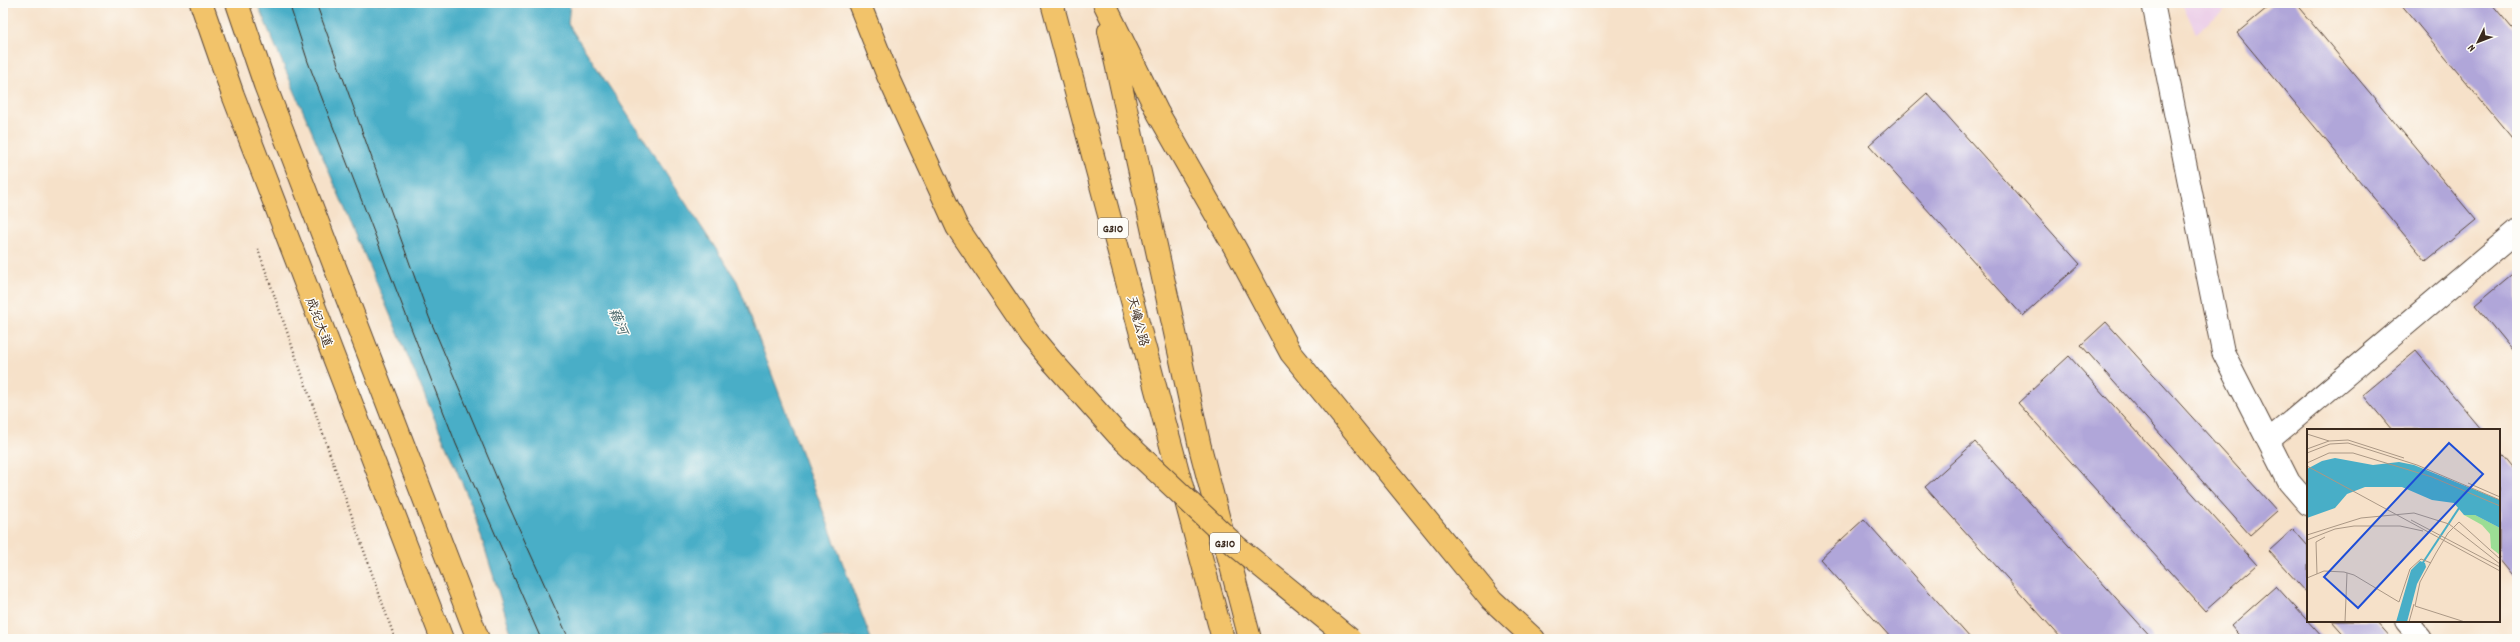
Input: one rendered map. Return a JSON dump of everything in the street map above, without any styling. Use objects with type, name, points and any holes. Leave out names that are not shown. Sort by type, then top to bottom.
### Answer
[{"type":"main road","name":"成纪大道","points":[[201,3],[233,95],[442,639]]},
{"type":"main road","points":[[237,3],[265,85],[478,639]]},
{"type":"main road","points":[[859,3],[888,76],[957,227],[1031,336],[1118,435],[1236,546],[1350,639]]},
{"type":"main road","name":"天巉公路","points":[[1052,3],[1223,639]]},
{"type":"main road","points":[[1103,3],[1158,113],[1235,248],[1291,353],[1492,600],[1534,639]]},
{"type":"main road","name":"G310","points":[[1103,3],[1200,447],[1250,639]]},
{"type":"street","points":[[2153,3],[2223,352],[2289,482],[2307,503]]},
{"type":"street","points":[[2268,441],[2517,231]]},
{"type":"street","points":[[2407,622],[2422,639]]},
{"type":"path","points":[[256,243],[395,639]]},
{"type":"shaded area","points":[[2182,3],[2234,3],[2196,33]]},
{"type":"water","name":"藉河","points":[[257,3],[570,3],[568,24],[737,281],[871,639],[513,639],[471,504]]},
{"type":"building","points":[[2273,3],[2295,3],[2476,220],[2426,261],[2237,33]]},
{"type":"building","points":[[2400,3],[2491,3],[2517,34],[2517,144]]},
{"type":"building","points":[[1927,93],[2080,264],[2023,316],[1869,145]]},
{"type":"building","points":[[2517,270],[2517,356],[2475,305]]},
{"type":"building","points":[[2106,322],[2277,511],[2250,535],[2081,345]]},
{"type":"building","points":[[2416,351],[2481,429],[2391,429],[2363,395]]},
{"type":"building","points":[[2069,356],[2257,565],[2205,611],[2018,403]]},
{"type":"building","points":[[1975,442],[2153,639],[2062,639],[1925,487]]},
{"type":"building","points":[[2500,452],[2517,473],[2517,581],[2500,560]]},
{"type":"building","points":[[1864,519],[1971,639],[1892,639],[1820,559]]},
{"type":"building","points":[[2293,529],[2307,545],[2307,593],[2269,551]]},
{"type":"building","points":[[2276,586],[2324,639],[2242,639],[2231,626]]},
{"type":"building","points":[[2333,622],[2377,622],[2392,639],[2348,639]]},
{"type":"tram line","points":[[289,3],[308,62],[456,444],[541,639]]},
{"type":"tram line","points":[[316,3],[429,317],[504,495],[569,639]]}]
